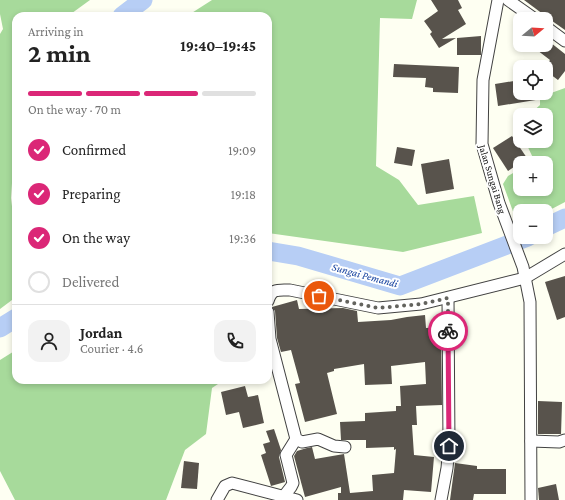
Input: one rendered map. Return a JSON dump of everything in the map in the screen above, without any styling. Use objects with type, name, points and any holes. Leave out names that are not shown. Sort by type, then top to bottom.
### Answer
[{"type":"street","name":"Jalan Sungai Bang","points":[[498,0],[483,80],[482,144],[499,203],[524,273],[530,302],[531,500]]},
{"type":"street","points":[[508,0],[525,12]]},
{"type":"street","points":[[553,32],[565,41]]},
{"type":"street","points":[[272,293],[276,290],[290,290],[378,308],[421,304],[448,298],[524,273],[565,254]]},
{"type":"street","points":[[441,500],[447,468],[449,446],[448,298]]},
{"type":"street","points":[[272,347],[296,439],[286,455],[293,483],[284,496]]},
{"type":"street","points":[[296,439],[302,442],[318,439],[334,446],[345,447]]},
{"type":"street","points":[[531,441],[559,442],[565,440]]},
{"type":"street","points":[[217,500],[225,486],[232,483],[297,500]]},
{"type":"green space","points":[[0,0],[90,0],[74,12],[12,12],[12,300],[0,309],[0,34],[3,29],[0,14]]},
{"type":"green space","points":[[212,0],[417,0],[412,19],[380,18],[376,166],[399,180],[418,205],[474,196],[482,233],[403,252],[272,234],[272,12],[193,12]]},
{"type":"green space","points":[[565,88],[565,202],[553,208],[553,204],[513,204],[513,212],[503,184],[508,176],[513,173],[513,196],[553,196],[553,156],[532,156],[528,148],[553,148],[553,108],[537,108],[540,105],[540,100],[553,100],[553,92]]},
{"type":"green space","points":[[12,352],[12,384],[218,384],[212,388],[206,434],[185,450],[166,500],[15,500],[0,471],[0,360]]},
{"type":"building","points":[[431,0],[458,0],[462,8],[458,10],[466,24],[442,39],[456,38],[439,48],[430,34],[432,32],[424,21],[438,11]]},
{"type":"building","points":[[524,0],[565,0],[565,30],[553,22],[553,12],[540,12]]},
{"type":"building","points":[[481,36],[481,55],[457,55],[457,38]]},
{"type":"building","points":[[553,45],[565,54],[565,71],[558,80],[553,76],[553,60],[550,60],[540,52],[553,52]]},
{"type":"building","points":[[394,64],[459,67],[458,93],[433,92],[433,88],[425,87],[426,78],[393,77]]},
{"type":"building","points":[[513,81],[513,100],[536,100],[498,106],[495,84]]},
{"type":"building","points":[[512,136],[513,148],[520,148],[526,156],[513,156],[513,168],[508,171],[493,148]]},
{"type":"building","points":[[397,147],[415,150],[412,166],[394,163]]},
{"type":"building","points":[[449,159],[454,189],[426,194],[421,164]]},
{"type":"building","points":[[565,276],[565,317],[557,320],[545,282]]},
{"type":"building","points":[[297,300],[299,309],[343,308],[357,311],[358,322],[391,320],[425,315],[426,328],[441,327],[442,405],[416,406],[417,425],[412,425],[414,455],[434,457],[431,492],[404,490],[403,500],[338,500],[338,493],[341,493],[341,487],[305,497],[294,456],[297,451],[307,448],[312,447],[315,459],[344,454],[350,493],[373,491],[372,475],[394,473],[396,449],[394,450],[394,447],[366,448],[366,440],[341,440],[340,422],[365,421],[365,413],[396,411],[396,406],[401,406],[400,386],[426,384],[425,362],[391,366],[392,384],[365,385],[364,364],[334,369],[334,371],[327,373],[337,414],[305,422],[295,384],[300,383],[291,350],[281,352],[277,338],[275,311],[272,307]]},
{"type":"building","points":[[245,386],[248,397],[258,395],[264,423],[243,428],[239,412],[226,415],[221,392]]},
{"type":"building","points":[[538,401],[562,402],[561,434],[538,434]]},
{"type":"building","points":[[274,429],[281,450],[279,457],[285,482],[271,486],[261,455],[266,453],[263,444],[270,442],[266,431]]},
{"type":"building","points":[[184,461],[199,463],[197,489],[181,488]]},
{"type":"building","points":[[455,463],[477,466],[477,469],[506,469],[506,494],[474,494],[473,500],[450,500]]},
{"type":"building","points":[[556,484],[559,500],[539,500],[538,488]]},
{"type":"waterway","points":[[127,12],[143,0]]},
{"type":"waterway","name":"Sungai Pemandi","points":[[553,224],[565,218]]},
{"type":"waterway","name":"Sungai Pemandi","points":[[272,252],[298,256],[400,286],[513,243]]},
{"type":"waterway","points":[[0,328],[12,320]]},
{"type":"way so far","points":[[319,296],[378,308],[400,307],[448,298],[448,331]]},
{"type":"route","points":[[448,331],[449,446]]}]
